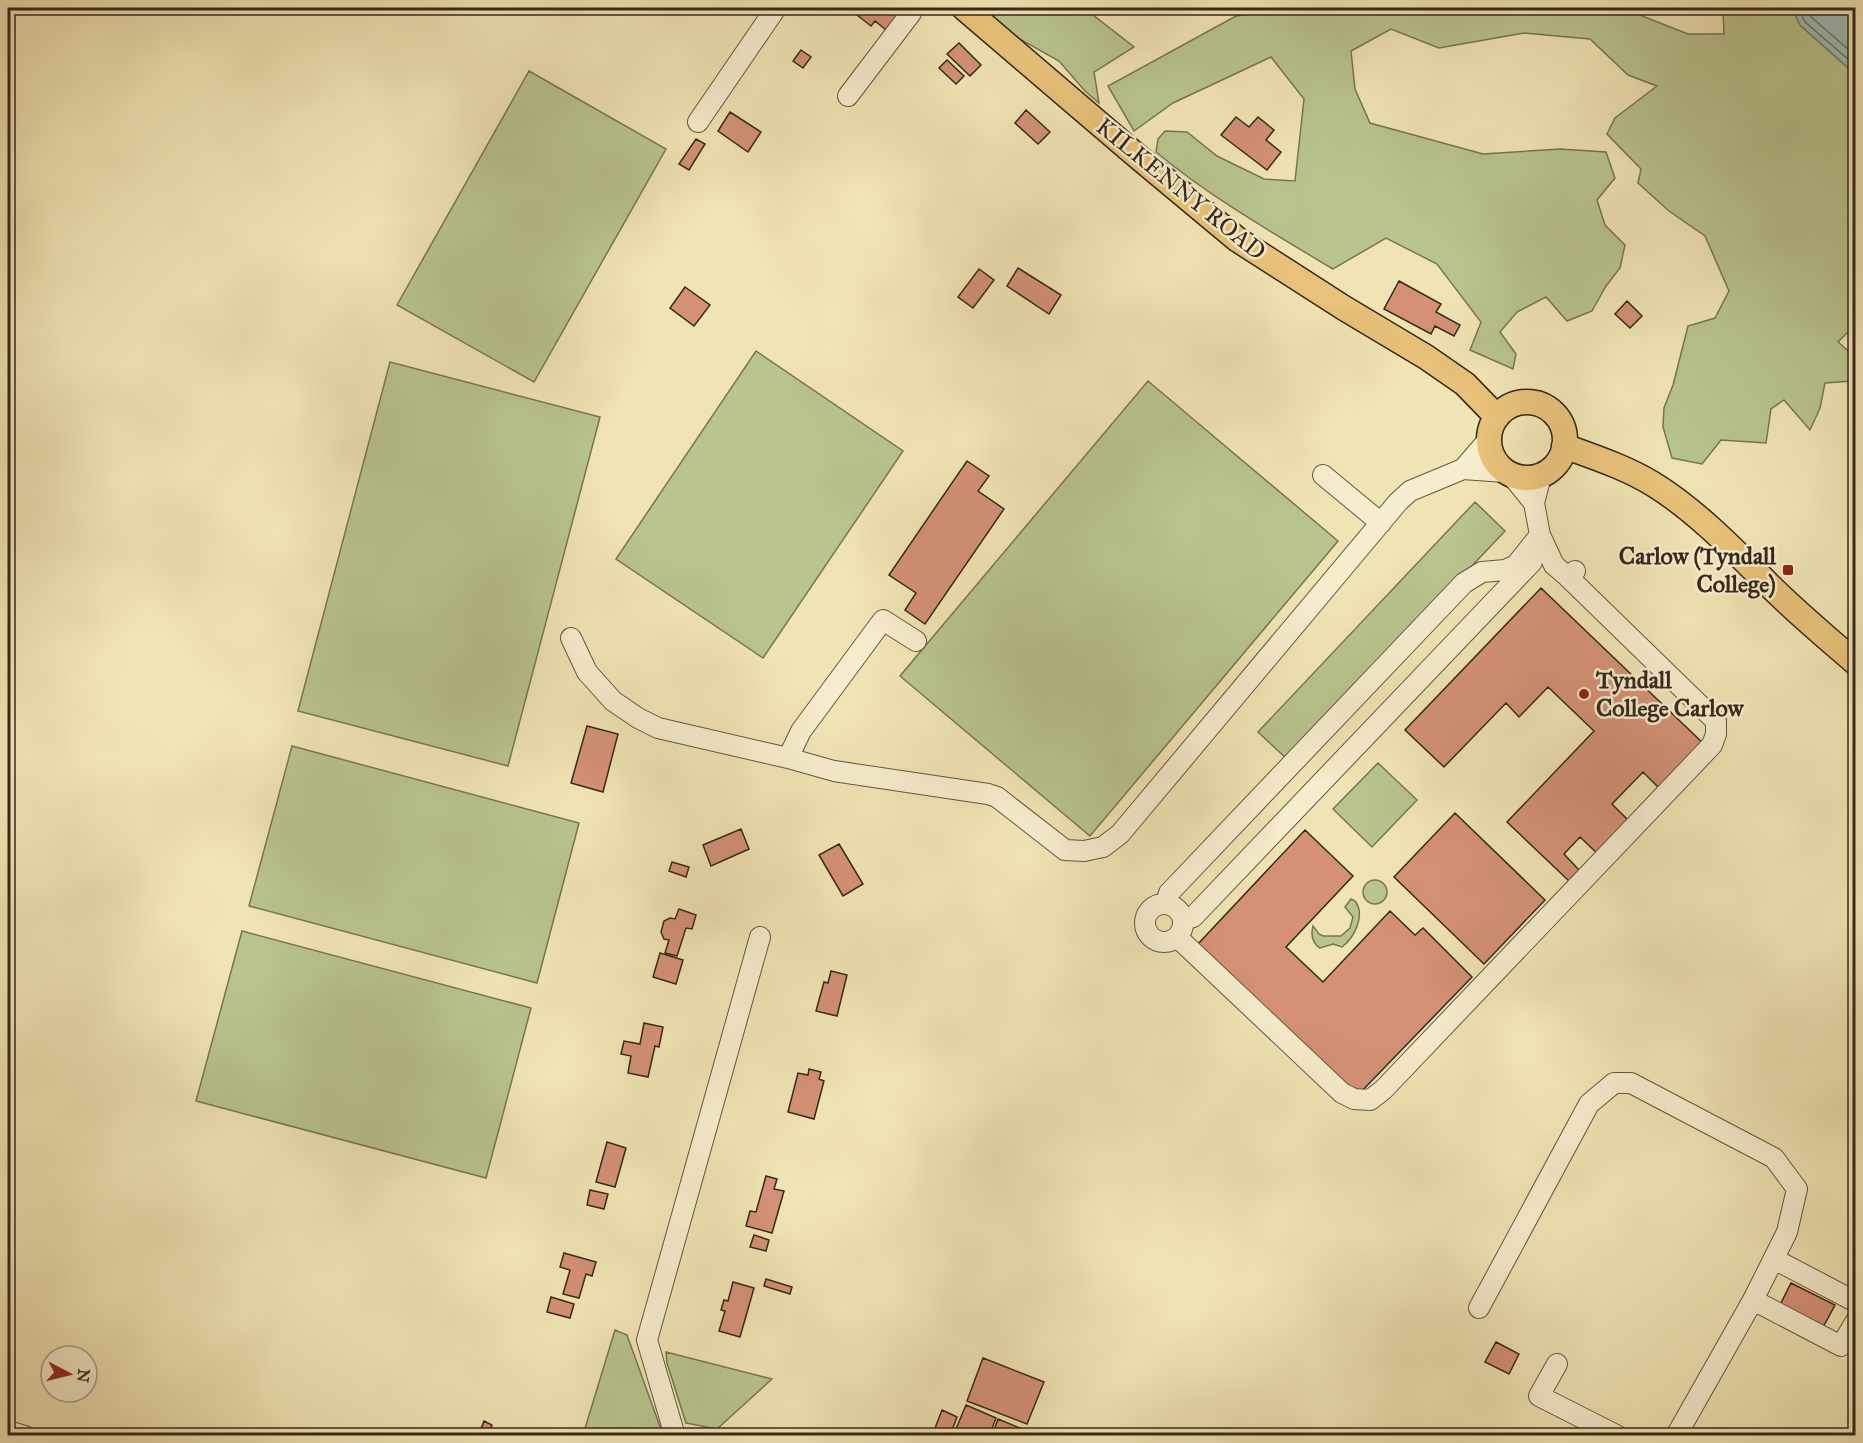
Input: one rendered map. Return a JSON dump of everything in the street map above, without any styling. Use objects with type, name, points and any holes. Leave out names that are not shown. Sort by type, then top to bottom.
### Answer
[{"type":"main road","name":"KILKENNY ROAD","points":[[964,8],[1238,240],[1426,357],[1465,384],[1497,417]]},
{"type":"main road","points":[[1530,403],[1545,407],[1557,417],[1565,438],[1559,460],[1554,466],[1541,476],[1527,478],[1508,474],[1493,459],[1489,439],[1497,417],[1508,407],[1530,403]]},
{"type":"main road","points":[[1564,446],[1615,465],[1654,484],[1731,547],[1769,585],[1856,663]]},
{"type":"street","points":[[698,122],[776,8]]},
{"type":"street","points":[[848,96],[909,10]]},
{"type":"street","points":[[571,638],[587,672],[614,701],[638,718],[658,728],[834,771],[988,794],[997,797],[1065,850],[1084,851],[1104,847],[1120,834],[1410,491],[1463,469],[1489,439]]},
{"type":"street","points":[[1463,469],[1508,474],[1534,502]]},
{"type":"street","points":[[1323,475],[1381,523]]},
{"type":"street","points":[[1164,893],[1178,909],[1180,929],[1342,1093],[1354,1099],[1370,1100],[1383,1090],[1712,745],[1716,734],[1716,721],[1571,574],[1554,565],[1540,535],[1534,502],[1541,476]]},
{"type":"street","points":[[1540,535],[1538,555],[1521,574],[1194,917],[1166,942],[1145,934],[1145,918],[1164,893],[1464,583],[1482,572],[1505,570],[1516,565],[1540,535]]},
{"type":"street","points":[[788,758],[801,731],[883,620],[916,641]]},
{"type":"street","points":[[675,1436],[647,1340],[760,937]]},
{"type":"street","points":[[1479,1308],[1589,1104],[1614,1083],[1631,1083],[1774,1158],[1797,1189],[1787,1232],[1753,1300],[1676,1436]]},
{"type":"street","points":[[1774,1259],[1856,1302]]},
{"type":"street","points":[[1753,1300],[1841,1346],[1856,1321]]},
{"type":"street","points":[[1557,1364],[1539,1396],[1618,1436]]},
{"type":"street","points":[[8,1431],[25,1436]]},
{"type":"green space","points":[[981,8],[1084,8],[1134,47],[1094,72],[1099,103],[1085,91],[1059,61],[1009,33]]},
{"type":"green space","points":[[1294,8],[1481,8],[1494,10],[1503,8],[1622,8],[1688,34],[1724,34],[1723,8],[1792,8],[1800,25],[1855,74],[1855,325],[1838,342],[1855,357],[1852,381],[1825,383],[1820,408],[1810,430],[1784,400],[1771,409],[1766,443],[1721,440],[1702,464],[1672,458],[1663,427],[1664,408],[1673,385],[1688,326],[1715,318],[1729,291],[1705,236],[1669,211],[1638,183],[1641,169],[1607,134],[1615,118],[1657,86],[1628,75],[1590,39],[1524,33],[1439,48],[1391,29],[1351,51],[1355,89],[1370,123],[1483,154],[1560,149],[1606,152],[1615,178],[1597,200],[1605,225],[1625,245],[1620,268],[1606,286],[1592,311],[1567,321],[1546,297],[1517,312],[1500,332],[1516,354],[1513,369],[1470,350],[1481,322],[1437,264],[1386,238],[1333,269],[1220,199],[1156,152],[1158,139],[1165,131],[1187,132],[1217,156],[1264,179],[1295,181],[1304,99],[1271,57],[1173,103],[1134,131],[1108,86],[1236,16]]},
{"type":"green space","points":[[529,71],[666,149],[534,382],[397,305]]},
{"type":"green space","points":[[756,351],[903,451],[763,658],[616,559]]},
{"type":"green space","points":[[390,362],[600,417],[508,766],[298,711]]},
{"type":"green space","points":[[1148,381],[1338,541],[1090,836],[900,676]]},
{"type":"green space","points":[[1475,502],[1505,531],[1288,760],[1258,732]]},
{"type":"green space","points":[[292,746],[579,823],[537,983],[249,906]]},
{"type":"green space","points":[[1378,763],[1417,800],[1372,847],[1333,809]]},
{"type":"green space","points":[[1375,880],[1384,883],[1387,892],[1384,901],[1375,904],[1366,901],[1363,892],[1366,883]]},
{"type":"green space","points":[[1351,899],[1358,907],[1359,919],[1351,938],[1342,947],[1333,944],[1320,948],[1315,944],[1313,938],[1313,926],[1323,936],[1341,936],[1350,928],[1353,917],[1345,907]]},
{"type":"green space","points":[[242,931],[531,1008],[486,1178],[196,1101]]},
{"type":"green space","points":[[615,1330],[627,1335],[663,1435],[583,1435]]},
{"type":"green space","points":[[666,1352],[772,1379],[717,1429],[686,1423],[667,1363]]},
{"type":"water","points":[[1792,8],[1855,8],[1855,74],[1800,25]]},
{"type":"building","points":[[863,8],[893,8],[905,17],[891,34],[875,21],[871,26],[857,15]]},
{"type":"building","points":[[959,43],[981,65],[970,76],[947,54]]},
{"type":"building","points":[[801,50],[811,57],[803,68],[793,61]]},
{"type":"building","points":[[947,60],[964,76],[956,84],[939,68]]},
{"type":"building","points":[[1026,110],[1050,132],[1038,144],[1015,123]]},
{"type":"building","points":[[730,112],[761,132],[748,152],[718,131]]},
{"type":"building","points":[[1236,117],[1249,127],[1258,117],[1274,130],[1266,140],[1281,152],[1267,170],[1221,135]]},
{"type":"building","points":[[696,139],[705,144],[689,170],[679,164]]},
{"type":"building","points":[[1018,268],[1061,295],[1049,314],[1007,286]]},
{"type":"building","points":[[979,269],[994,280],[973,308],[958,297]]},
{"type":"building","points":[[1399,281],[1441,304],[1436,312],[1460,325],[1454,336],[1435,326],[1431,334],[1384,309]]},
{"type":"building","points":[[685,287],[710,305],[694,326],[670,308]]},
{"type":"building","points":[[1627,301],[1642,316],[1630,328],[1615,314]]},
{"type":"building","points":[[967,461],[989,476],[978,491],[1004,509],[925,624],[905,610],[916,593],[889,575]]},
{"type":"building","name":"Tyndall College Carlow","points":[[1541,588],[1706,746],[1663,792],[1643,772],[1612,804],[1631,823],[1600,856],[1580,837],[1564,854],[1579,870],[1569,881],[1507,822],[1594,731],[1548,687],[1519,717],[1506,703],[1444,767],[1405,730]]},
{"type":"building","points":[[587,726],[618,734],[603,792],[571,783]]},
{"type":"building","points":[[1455,813],[1545,900],[1484,964],[1394,877]]},
{"type":"building","points":[[741,829],[749,849],[711,866],[703,845]]},
{"type":"building","points":[[1305,830],[1353,876],[1286,947],[1323,982],[1390,911],[1415,935],[1423,928],[1472,977],[1358,1095],[1197,945]]},
{"type":"building","points":[[839,844],[863,884],[843,896],[819,855]]},
{"type":"building","points":[[672,862],[689,867],[686,877],[669,871]]},
{"type":"building","points":[[679,909],[696,915],[692,929],[686,928],[677,956],[665,953],[669,940],[664,939],[661,932],[664,921],[670,918],[675,919]]},
{"type":"building","points":[[660,953],[683,960],[676,984],[653,977]]},
{"type":"building","points":[[831,971],[847,975],[837,1016],[816,1011],[824,982],[828,983]]},
{"type":"building","points":[[644,1023],[663,1027],[659,1047],[655,1046],[648,1077],[628,1073],[631,1056],[621,1054],[624,1041],[640,1044]]},
{"type":"building","points":[[809,1069],[821,1072],[819,1079],[824,1081],[814,1119],[788,1112],[798,1073],[808,1075]]},
{"type":"building","points":[[607,1142],[626,1148],[615,1187],[596,1182]]},
{"type":"building","points":[[766,1176],[777,1179],[774,1189],[784,1191],[772,1233],[746,1226],[750,1211],[756,1212]]},
{"type":"building","points":[[590,1190],[608,1194],[604,1209],[587,1205]]},
{"type":"building","points":[[754,1235],[769,1240],[766,1251],[750,1247]]},
{"type":"building","points":[[564,1253],[596,1262],[592,1276],[586,1274],[579,1298],[563,1294],[570,1270],[560,1267]]},
{"type":"building","points":[[766,1279],[792,1287],[790,1294],[764,1286]]},
{"type":"building","points":[[733,1282],[754,1288],[740,1337],[719,1331],[725,1311],[721,1310],[724,1300],[728,1301]]},
{"type":"building","points":[[1791,1283],[1835,1305],[1821,1331],[1778,1309]]},
{"type":"building","points":[[551,1297],[574,1304],[570,1318],[547,1312]]},
{"type":"building","points":[[1496,1342],[1519,1354],[1509,1374],[1485,1362]]},
{"type":"building","points":[[983,1358],[1044,1382],[1027,1424],[967,1401]]},
{"type":"building","points":[[966,1405],[996,1418],[989,1436],[953,1436]]},
{"type":"building","points":[[942,1410],[957,1417],[950,1436],[932,1436]]},
{"type":"building","points":[[998,1419],[1027,1431],[1025,1436],[992,1436]]},
{"type":"building","points":[[484,1421],[492,1425],[487,1436],[479,1434]]},
{"type":"place","name":"Carlow (Tyndall College)","points":[[1788,570]]},
{"type":"place","name":"Tyndall College Carlow","points":[[1584,694]]}]
